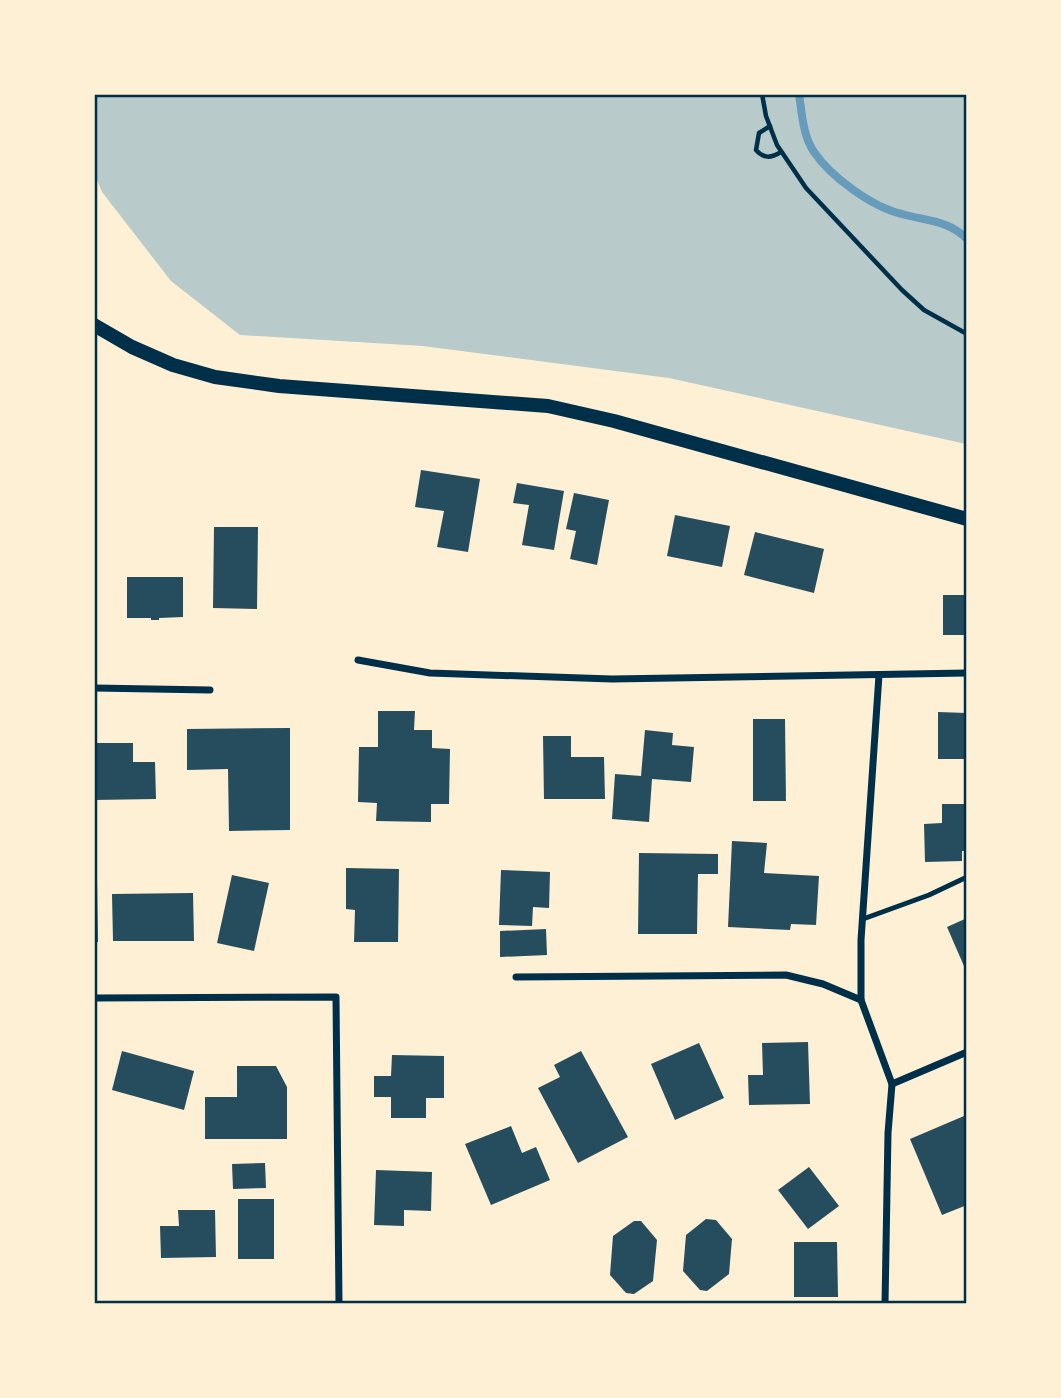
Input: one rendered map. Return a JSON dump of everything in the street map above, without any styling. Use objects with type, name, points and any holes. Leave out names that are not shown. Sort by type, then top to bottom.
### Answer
[{"type":"main road","points":[[94,325],[132,347],[173,365],[215,377],[279,386],[548,406],[614,421],[967,519]]},
{"type":"street","points":[[358,660],[430,673],[599,679],[967,673]]},
{"type":"street","points":[[879,675],[863,919],[862,1000],[892,1084],[888,1133],[886,1304]]},
{"type":"street","points":[[94,688],[210,690]]},
{"type":"street","points":[[516,977],[786,975],[862,1000]]},
{"type":"street","points":[[94,998],[336,998],[339,1304]]},
{"type":"street","points":[[892,1084],[967,1052]]},
{"type":"lane","points":[[863,919],[929,895],[967,877]]},
{"type":"path","points":[[762,94],[770,126],[781,152],[806,188],[924,310],[967,334]]},
{"type":"path","points":[[770,126],[759,133],[755,141],[756,150],[767,157],[781,152]]},
{"type":"shaded area","points":[[94,95],[966,95],[966,444],[669,378],[423,346],[240,335],[171,281],[102,192],[95,175]]},
{"type":"building","points":[[421,470],[480,479],[468,552],[437,547],[444,511],[415,507]]},
{"type":"building","points":[[517,483],[564,491],[554,550],[522,545],[529,505],[513,503]]},
{"type":"building","points":[[574,493],[609,500],[597,565],[570,559],[576,531],[566,529]]},
{"type":"building","points":[[675,515],[730,526],[722,567],[667,556]]},
{"type":"building","points":[[214,527],[258,527],[257,609],[213,608]]},
{"type":"building","points":[[755,532],[824,549],[814,593],[744,575]]},
{"type":"building","points":[[127,577],[183,577],[183,617],[159,620],[127,618]]},
{"type":"building","points":[[943,595],[967,595],[967,635],[943,635]]},
{"type":"building","points":[[378,711],[415,711],[414,730],[432,730],[432,748],[450,749],[449,804],[431,804],[431,822],[376,821],[377,803],[358,802],[359,747],[378,747]]},
{"type":"building","points":[[938,712],[967,713],[967,759],[938,759]]},
{"type":"building","points":[[753,719],[785,719],[786,801],[753,801]]},
{"type":"building","points":[[290,728],[290,830],[229,831],[228,769],[187,770],[187,729]]},
{"type":"building","points":[[645,730],[673,733],[672,745],[694,747],[691,782],[652,779],[649,822],[612,819],[615,774],[641,776]]},
{"type":"building","points":[[543,736],[571,736],[571,757],[604,757],[605,799],[544,799]]},
{"type":"building","points":[[94,743],[133,743],[133,762],[155,762],[156,799],[94,800]]},
{"type":"building","points":[[942,804],[967,804],[967,851],[962,851],[962,861],[925,862],[924,824],[942,823]]},
{"type":"building","points":[[732,841],[767,843],[764,873],[819,876],[816,925],[791,924],[790,930],[728,927]]},
{"type":"building","points":[[639,853],[718,854],[718,874],[698,874],[697,934],[638,934]]},
{"type":"building","points":[[346,868],[399,869],[398,942],[354,942],[355,910],[346,909]]},
{"type":"building","points":[[501,870],[550,872],[549,908],[533,907],[532,926],[499,925]]},
{"type":"building","points":[[232,875],[269,883],[254,951],[217,943]]},
{"type":"building","points":[[94,880],[97,880],[98,942],[94,942]]},
{"type":"building","points":[[193,893],[194,941],[113,941],[112,894]]},
{"type":"building","points":[[967,918],[967,973],[947,927]]},
{"type":"building","points":[[546,929],[547,955],[500,957],[500,931]]},
{"type":"building","points":[[808,1042],[810,1104],[749,1105],[748,1075],[763,1075],[762,1043]]},
{"type":"building","points":[[699,1043],[724,1098],[675,1120],[651,1064]]},
{"type":"building","points":[[122,1051],[194,1071],[184,1110],[112,1090]]},
{"type":"building","points":[[581,1051],[628,1137],[578,1163],[538,1088],[560,1077],[554,1065]]},
{"type":"building","points":[[392,1055],[444,1056],[444,1098],[426,1098],[426,1118],[391,1118],[391,1097],[374,1097],[374,1076],[391,1076]]},
{"type":"building","points":[[237,1066],[276,1066],[287,1087],[287,1139],[205,1139],[205,1097],[237,1097]]},
{"type":"building","points":[[964,1116],[967,1122],[967,1205],[942,1215],[910,1139]]},
{"type":"building","points":[[511,1126],[522,1153],[536,1147],[550,1180],[491,1205],[465,1144]]},
{"type":"building","points":[[265,1163],[266,1188],[233,1189],[232,1164]]},
{"type":"building","points":[[809,1167],[839,1206],[808,1229],[778,1190]]},
{"type":"building","points":[[376,1170],[432,1172],[431,1211],[404,1210],[404,1226],[374,1225]]},
{"type":"building","points":[[238,1199],[274,1199],[274,1259],[238,1259]]},
{"type":"building","points":[[178,1210],[215,1210],[216,1257],[161,1258],[160,1226],[179,1226]]},
{"type":"building","points":[[706,1219],[716,1220],[732,1239],[729,1274],[707,1291],[700,1290],[683,1271],[686,1235]]},
{"type":"building","points":[[634,1221],[641,1221],[657,1240],[653,1281],[634,1294],[626,1293],[610,1275],[613,1236]]},
{"type":"building","points":[[794,1242],[837,1242],[838,1297],[794,1297]]},
{"type":"waterway","points":[[799,94],[810,146],[821,162],[841,181],[878,205],[952,228],[967,239]]}]
